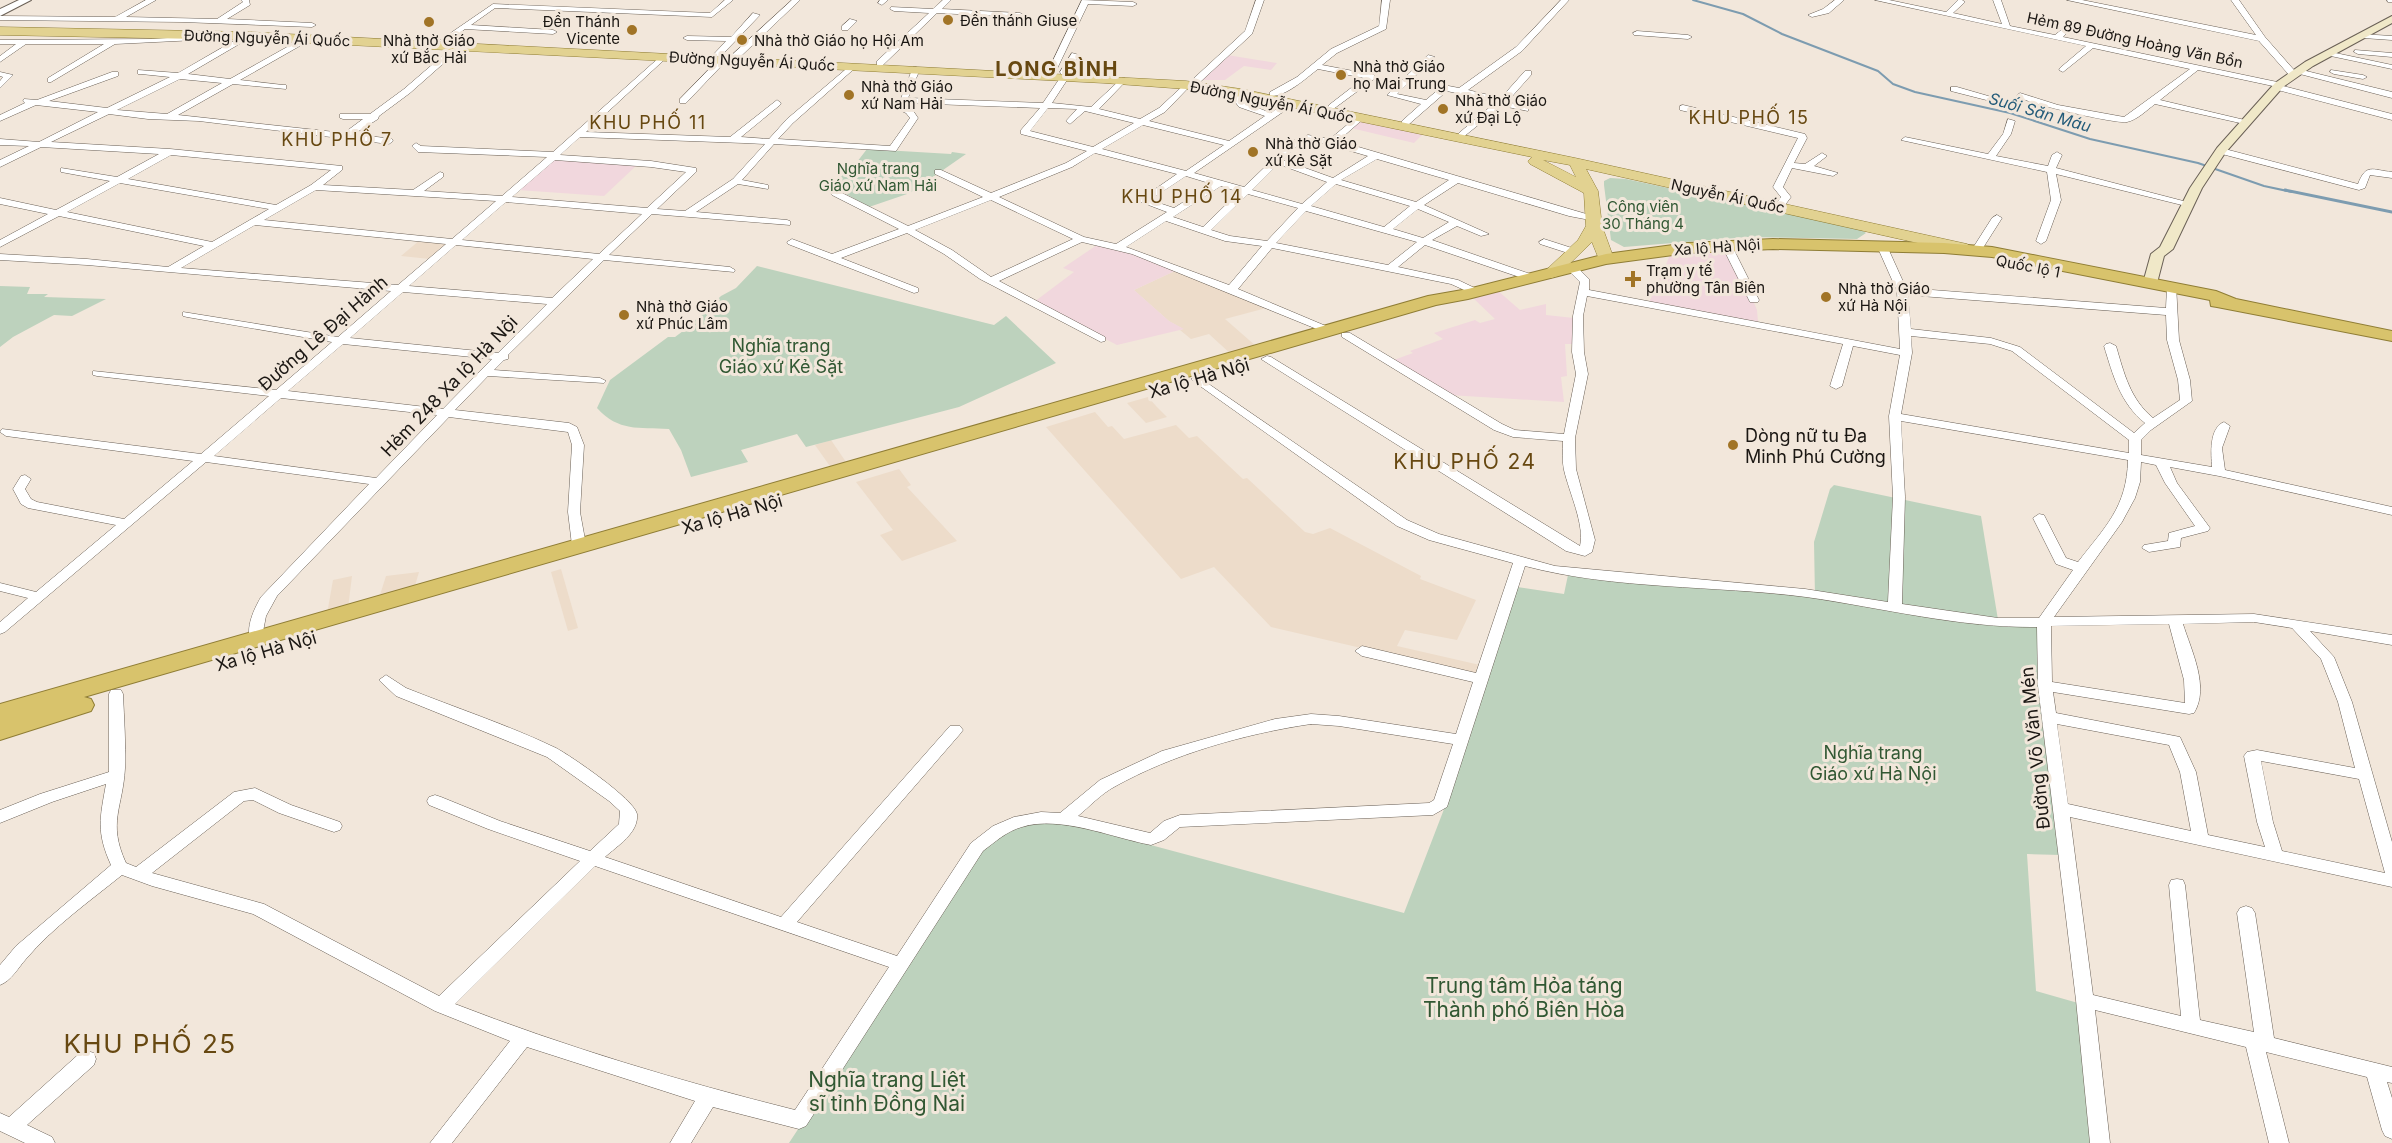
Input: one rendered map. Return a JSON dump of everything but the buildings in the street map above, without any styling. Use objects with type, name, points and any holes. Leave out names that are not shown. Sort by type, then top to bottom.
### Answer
[{"type":"highway","name":"Xa lộ Hà Nội","points":[[0,713],[256,639],[629,538],[1338,333],[1444,307],[1469,294],[1551,273],[1573,260],[1606,259],[1659,251],[1727,246],[1875,240],[1976,251]]},
{"type":"highway","name":"Quốc lộ 1","points":[[1976,251],[1992,259],[2160,288],[2212,302],[2230,303],[2392,336]]},
{"type":"highway","name":"Xa lộ Hà Nội","points":[[1030,422],[1267,359],[1338,333]]},
{"type":"highway","name":"Xa lộ Hà Nội","points":[[0,731],[581,551]]},
{"type":"main road","points":[[2160,288],[2170,256],[2166,249],[2186,203],[2222,151],[2246,123],[2278,86],[2299,70],[2392,19]]},
{"type":"main road","name":"Đường Nguyễn Ái Quốc","points":[[10,33],[47,28],[250,34],[880,63],[1191,83],[1273,94],[1462,135],[1497,145]]},
{"type":"main road","name":"Đường Nguyễn Ái Quốc","points":[[10,33],[250,34],[308,39],[440,43],[458,47],[662,57],[726,57],[852,66],[1058,74],[1191,83],[1630,174]]},
{"type":"main road","points":[[1497,145],[1592,191]]},
{"type":"main road","points":[[1575,162],[1592,191],[1594,222],[1606,259]]},
{"type":"main road","name":"Nguyễn Ái Quốc","points":[[1630,174],[1825,217],[1875,240]]},
{"type":"main road","points":[[1573,260],[1594,222]]},
{"type":"street","points":[[0,13],[26,0]]},
{"type":"street","points":[[100,29],[152,0]]},
{"type":"street","points":[[219,21],[248,3],[245,0]]},
{"type":"street","points":[[500,6],[508,0]]},
{"type":"street","points":[[548,8],[561,0],[592,2]]},
{"type":"street","points":[[440,43],[493,6],[712,15],[729,0]]},
{"type":"street","points":[[683,101],[726,57],[796,0]]},
{"type":"street","points":[[880,63],[947,0]]},
{"type":"street","points":[[834,257],[991,197],[1069,165],[1095,151],[1162,110],[1249,32],[1260,0]]},
{"type":"street","points":[[1273,94],[1317,66],[1334,51],[1383,27],[1386,0]]},
{"type":"street","points":[[1461,91],[1519,49],[1565,0]]},
{"type":"street","points":[[1812,15],[1826,11],[1840,0]]},
{"type":"street","name":"Hẻm 89 Đường Hoàng Văn Bổn","points":[[1879,0],[2197,67],[2392,117]]},
{"type":"street","points":[[1997,0],[2007,27]]},
{"type":"street","points":[[2072,0],[2262,39]]},
{"type":"street","points":[[2235,0],[2262,39],[2299,70],[2392,95]]},
{"type":"street","points":[[1132,4],[1085,1],[1046,105],[1024,132],[1185,174],[1424,241],[1532,278]]},
{"type":"street","points":[[1947,15],[1961,2]]},
{"type":"street","points":[[894,9],[1020,15]]},
{"type":"street","points":[[47,28],[71,13]]},
{"type":"street","points":[[726,57],[732,39],[756,15]]},
{"type":"street","points":[[0,18],[219,21],[312,25]]},
{"type":"street","points":[[845,28],[853,21]]},
{"type":"street","points":[[0,164],[181,75],[267,23]]},
{"type":"street","points":[[2057,38],[2071,24]]},
{"type":"street","points":[[463,27],[553,32]]},
{"type":"street","points":[[0,60],[10,33],[113,40],[200,39],[230,35]]},
{"type":"street","points":[[1638,33],[1688,37]]},
{"type":"street","points":[[2363,36],[2392,38]]},
{"type":"street","points":[[687,38],[732,39]]},
{"type":"street","points":[[170,116],[308,39]]},
{"type":"street","points":[[51,80],[113,40]]},
{"type":"street","points":[[2062,70],[2092,45]]},
{"type":"street","points":[[346,136],[375,117],[458,47]]},
{"type":"street","points":[[2334,51],[2392,55]]},
{"type":"street","points":[[2334,51],[2392,67]]},
{"type":"street","points":[[1058,74],[1075,55]]},
{"type":"street","name":"Đường Lê Đại Hành","points":[[0,629],[203,459],[554,156],[662,57]]},
{"type":"street","points":[[1426,103],[1391,95],[1431,57]]},
{"type":"street","points":[[733,139],[852,66]]},
{"type":"street","points":[[1317,66],[1371,77],[1332,107]]},
{"type":"street","points":[[2020,96],[2057,107],[2126,120],[2136,115],[2197,67]]},
{"type":"street","points":[[578,134],[733,139],[892,149],[914,118],[909,111],[901,109],[909,82],[916,69]]},
{"type":"street","points":[[2299,70],[2364,77]]},
{"type":"street","points":[[141,72],[283,87]]},
{"type":"street","points":[[1462,135],[1501,102],[1528,73]]},
{"type":"street","points":[[0,74],[9,75],[0,86]]},
{"type":"street","points":[[0,118],[33,102],[115,74]]},
{"type":"street","points":[[1094,109],[1122,80]]},
{"type":"street","points":[[1407,81],[1461,91],[1525,110]]},
{"type":"street","points":[[1405,123],[1444,88]]},
{"type":"street","points":[[1954,89],[2005,102]]},
{"type":"street","points":[[1242,93],[1237,99],[1242,105],[1272,116]]},
{"type":"street","points":[[904,100],[1094,109],[1232,144]]},
{"type":"street","points":[[2153,101],[2246,123]]},
{"type":"street","points":[[33,102],[389,141]]},
{"type":"street","points":[[1290,103],[1232,144],[1143,201],[1229,239],[1269,244],[1454,282],[1469,294]]},
{"type":"street","points":[[686,215],[736,181],[771,143],[787,106]]},
{"type":"street","points":[[1070,121],[1083,108]]},
{"type":"street","points":[[1683,108],[1802,136],[1778,187],[1786,196],[1779,207]]},
{"type":"street","points":[[343,116],[375,117]]},
{"type":"street","points":[[1332,142],[1359,118]]},
{"type":"street","points":[[1991,158],[2007,134],[2011,121]]},
{"type":"street","points":[[1205,230],[1302,139],[1315,138],[1458,179],[1594,222]]},
{"type":"street","points":[[1905,140],[2051,170],[2186,203]]},
{"type":"street","points":[[0,142],[170,152],[339,168],[314,187],[170,270]]},
{"type":"street","points":[[416,146],[418,148],[554,156]]},
{"type":"street","points":[[2222,151],[2353,186],[2362,186],[2367,172],[2392,175]]},
{"type":"street","points":[[0,244],[170,152]]},
{"type":"street","points":[[1232,289],[1269,244],[1304,208],[1334,181],[1376,155]]},
{"type":"street","points":[[2041,241],[2056,200],[2051,170],[2057,155]]},
{"type":"street","name":"Hẻm 248 Xa lộ Hà Nội","points":[[256,639],[256,619],[267,598],[504,357],[555,301],[691,172],[691,169],[677,167],[554,156]]},
{"type":"street","points":[[1807,167],[1822,156]]},
{"type":"street","points":[[1277,161],[1417,206],[1484,234]]},
{"type":"street","points":[[1788,165],[1833,173]]},
{"type":"street","points":[[64,170],[279,208]]},
{"type":"street","points":[[938,172],[1081,239],[1117,248],[1232,289],[1338,333],[1498,428],[1513,433],[1569,438]]},
{"type":"street","points":[[414,194],[440,175]]},
{"type":"street","points":[[1384,231],[1458,179]]},
{"type":"street","points":[[736,181],[765,187]]},
{"type":"street","points":[[1117,248],[1218,184]]},
{"type":"street","points":[[827,185],[835,193],[908,230],[992,280],[1101,339]]},
{"type":"street","points":[[314,187],[504,199],[787,223]]},
{"type":"street","points":[[0,201],[213,245]]},
{"type":"street","points":[[1976,251],[1997,218]]},
{"type":"street","points":[[253,222],[730,270]]},
{"type":"street","points":[[1390,269],[1424,241],[1456,222]]},
{"type":"street","points":[[992,280],[1081,239]]},
{"type":"street","points":[[1875,240],[1902,291],[1906,332],[1906,353],[1895,416],[1899,497],[1895,606]]},
{"type":"street","points":[[792,242],[914,290]]},
{"type":"street","points":[[1267,359],[1577,551],[1585,552],[1588,540],[1570,469],[1569,438],[1582,374],[1578,352],[1578,316],[1585,281],[1573,260],[1544,242]]},
{"type":"street","points":[[1727,246],[1754,300]]},
{"type":"street","points":[[0,257],[87,262],[555,301]]},
{"type":"street","points":[[2135,439],[2152,424],[2186,401],[2188,392],[2181,376],[2175,349],[2171,312],[2160,288]]},
{"type":"street","points":[[1902,291],[2171,312]]},
{"type":"street","points":[[1584,292],[1906,353]]},
{"type":"street","points":[[187,314],[339,340],[504,357]]},
{"type":"street","points":[[1906,332],[1991,341],[2016,349],[2135,439]]},
{"type":"street","points":[[1836,386],[1849,342]]},
{"type":"street","points":[[2110,346],[2129,402],[2152,424]]},
{"type":"street","points":[[97,373],[572,429],[578,445],[574,512],[581,551]]},
{"type":"street","points":[[488,373],[600,381]]},
{"type":"street","points":[[1197,379],[1402,523],[1434,537],[1573,573],[1805,593],[1998,623],[2254,618],[2392,640]]},
{"type":"street","points":[[1895,416],[2219,472],[2392,511]]},
{"type":"street","points":[[2219,472],[2216,448],[2224,426]]},
{"type":"street","points":[[6,432],[380,482]]},
{"type":"street","points":[[2044,621],[2080,568],[2116,522],[2129,498],[2134,482],[2135,439]]},
{"type":"street","points":[[2149,548],[2175,544],[2174,536],[2203,528],[2171,483],[2161,462]]},
{"type":"street","points":[[26,478],[19,489],[26,501],[33,505],[127,523]]},
{"type":"street","points":[[2039,518],[2061,561],[2080,568]]},
{"type":"street","points":[[116,694],[117,769],[107,827],[111,850],[120,867],[258,909],[441,1006],[523,1038],[708,1097],[799,1120],[977,848],[993,832],[1018,820],[1065,818],[1151,839],[1157,838],[1165,827],[1180,821],[1433,809],[1441,803],[1520,561]]},
{"type":"street","points":[[0,587],[39,597]]},
{"type":"street","points":[[2045,686],[2189,709],[2193,706],[2194,700],[2193,684],[2174,619]]},
{"type":"street","name":"Đường Võ Văn Mén","points":[[2044,621],[2045,686],[2085,1000],[2100,1143]]},
{"type":"street","points":[[2295,623],[2328,657],[2345,702],[2392,871]]},
{"type":"street","points":[[1362,651],[1481,679]]},
{"type":"street","points":[[386,680],[400,692],[552,753],[615,797],[627,809],[629,816],[627,826],[441,1006]]},
{"type":"street","points":[[2050,717],[2175,741],[2188,772],[2201,840]]},
{"type":"street","points":[[1065,818],[1106,784],[1167,755],[1275,724],[1311,719],[1339,721],[1460,740]]},
{"type":"street","points":[[786,923],[955,730]]},
{"type":"street","points":[[2275,854],[2265,822],[2252,756],[2257,755],[2365,775]]},
{"type":"street","points":[[0,817],[46,798],[115,776]]},
{"type":"street","points":[[137,874],[247,793],[255,794],[285,809],[334,826]]},
{"type":"street","points":[[435,801],[494,825],[786,923],[900,964]]},
{"type":"street","points":[[2062,809],[2392,880]]},
{"type":"street","points":[[0,978],[22,951],[49,926],[120,867]]},
{"type":"street","points":[[2177,885],[2191,1025]]},
{"type":"street","points":[[2246,913],[2259,1041],[2279,1143]]},
{"type":"street","points":[[2085,1000],[2383,1072],[2392,1130]]},
{"type":"street","points":[[440,1143],[523,1038]]},
{"type":"street","points":[[45,1143],[12,1131],[87,1059]]},
{"type":"street","points":[[680,1143],[708,1097]]},
{"type":"shaded area","points":[[1227,55],[1277,63],[1271,70],[1244,66],[1225,80],[1200,80]]},
{"type":"shaded area","points":[[1360,120],[1423,134],[1414,143],[1351,128]]},
{"type":"shaded area","points":[[555,159],[638,164],[604,196],[518,190]]},
{"type":"shaded area","points":[[420,240],[449,243],[430,259],[401,256]]},
{"type":"shaded area","points":[[1097,245],[1133,254],[1177,270],[1134,290],[1169,321],[1184,329],[1117,345],[1034,302],[1074,272],[1063,268]]},
{"type":"shaded area","points":[[1731,248],[1757,310],[1758,322],[1649,302],[1671,253]]},
{"type":"shaded area","points":[[1177,270],[1270,307],[1225,319],[1257,347],[1232,355],[1209,334],[1191,339],[1180,330],[1183,329],[1169,321],[1134,290]]},
{"type":"shaded area","points":[[1497,290],[1520,310],[1546,304],[1546,315],[1574,318],[1574,344],[1565,344],[1567,376],[1561,377],[1564,402],[1449,395],[1391,361],[1413,353],[1410,351],[1443,339],[1434,333],[1475,320],[1480,323],[1495,319],[1472,297]]},
{"type":"shaded area","points":[[1148,397],[1167,417],[1146,423],[1127,403]]},
{"type":"shaded area","points":[[1095,412],[1108,427],[1112,426],[1124,439],[1176,425],[1189,438],[1197,436],[1243,479],[1247,478],[1305,532],[1313,534],[1330,528],[1421,576],[1420,579],[1476,600],[1457,640],[1405,630],[1397,646],[1480,665],[1477,675],[1271,627],[1214,567],[1181,579],[1046,427]]},
{"type":"shaded area","points":[[831,440],[848,465],[832,469],[815,445]]},
{"type":"shaded area","points":[[899,469],[911,485],[907,487],[957,541],[902,561],[880,535],[893,530],[856,482]]},
{"type":"shaded area","points":[[561,569],[578,628],[568,631],[551,572]]},
{"type":"shaded area","points":[[419,572],[414,589],[379,598],[386,576]]},
{"type":"shaded area","points":[[352,576],[348,608],[327,614],[333,580]]},
{"type":"green space","name":"Nghĩa trang Giáo xứ Nam Hải","points":[[867,149],[966,154],[910,193],[869,207],[834,187],[841,165],[857,162]]},
{"type":"green space","name":"Công viên 30 Tháng 4","points":[[1610,178],[1626,179],[1860,229],[1866,233],[1857,239],[1747,237],[1624,247],[1611,240],[1604,185],[1604,181]]},
{"type":"green space","name":"Nghĩa trang Giáo xứ Kẻ Sặt","points":[[757,266],[994,325],[1006,316],[1056,363],[959,407],[806,447],[797,434],[741,450],[748,462],[691,477],[681,450],[669,429],[621,425],[605,416],[597,408],[610,380],[668,337],[675,337],[687,328],[721,296],[736,288]]},
{"type":"green space","points":[[0,286],[30,287],[27,294],[48,294],[44,297],[106,299],[72,316],[54,315],[13,337],[0,347]]},
{"type":"green space","points":[[1834,485],[1981,516],[1999,626],[2038,625],[2061,855],[2027,854],[2036,991],[2078,1003],[2093,1143],[789,1143],[982,849],[1020,824],[1061,821],[1404,913],[1446,804],[1517,587],[1564,594],[1568,575],[1815,597],[1814,542],[1830,489]]},
{"type":"waterway","name":"Suối Săn Máu","points":[[1693,0],[1743,14],[1782,34],[1878,71],[1893,84],[1915,92],[2010,113],[2090,139],[2198,163],[2264,186],[2292,192]]},
{"type":"waterway","name":"Suối Săn Máu","points":[[2285,190],[2392,212]]},
{"type":"place","name":"Đền thánh Giuse","points":[[948,20]]},
{"type":"place","name":"Nhà thờ Giáo xứ Bắc Hải","points":[[429,22]]},
{"type":"place","name":"Đền Thánh Vicente","points":[[632,30]]},
{"type":"place","name":"Nhà thờ Giáo họ Hội Am","points":[[742,40]]},
{"type":"place","name":"Nhà thờ Giáo họ Mai Trung","points":[[1341,75]]},
{"type":"place","name":"Nhà thờ Giáo xứ Nam Hải","points":[[849,95]]},
{"type":"place","name":"Nhà thờ Giáo xứ Đại Lộ","points":[[1443,109]]},
{"type":"place","name":"Nhà thờ Giáo xứ Kẻ Sặt","points":[[1253,152]]},
{"type":"place","name":"Trạm y tế phường Tân Biên","points":[[1633,279]]},
{"type":"place","name":"Nhà thờ Giáo xứ Hà Nội","points":[[1826,297]]},
{"type":"place","name":"Nhà thờ Giáo xứ Phúc Lâm","points":[[624,315]]},
{"type":"place","name":"Dòng nữ tu Đa Minh Phú Cường","points":[[1733,445]]},
{"type":"district","name":"LONG BÌNH","points":[[1057,69]]},
{"type":"district","name":"KHU PHỐ 15","points":[[1749,117]]},
{"type":"district","name":"KHU PHỐ 11","points":[[648,122]]},
{"type":"district","name":"KHU PHỐ 7","points":[[337,139]]},
{"type":"district","name":"KHU PHỐ 14","points":[[1182,196]]},
{"type":"district","name":"KHU PHỐ 24","points":[[1465,461]]},
{"type":"district","name":"KHU PHỐ 25","points":[[150,1043]]},
{"type":"park label","name":"Nghĩa trang Giáo xứ Hà Nội","points":[[1873,762]]},
{"type":"park label","name":"Trung tâm Hỏa táng Thành phố Biên Hòa","points":[[1524,997]]},
{"type":"park label","name":"Nghĩa trang Liệt sĩ tỉnh Đồng Nai","points":[[887,1091]]}]
